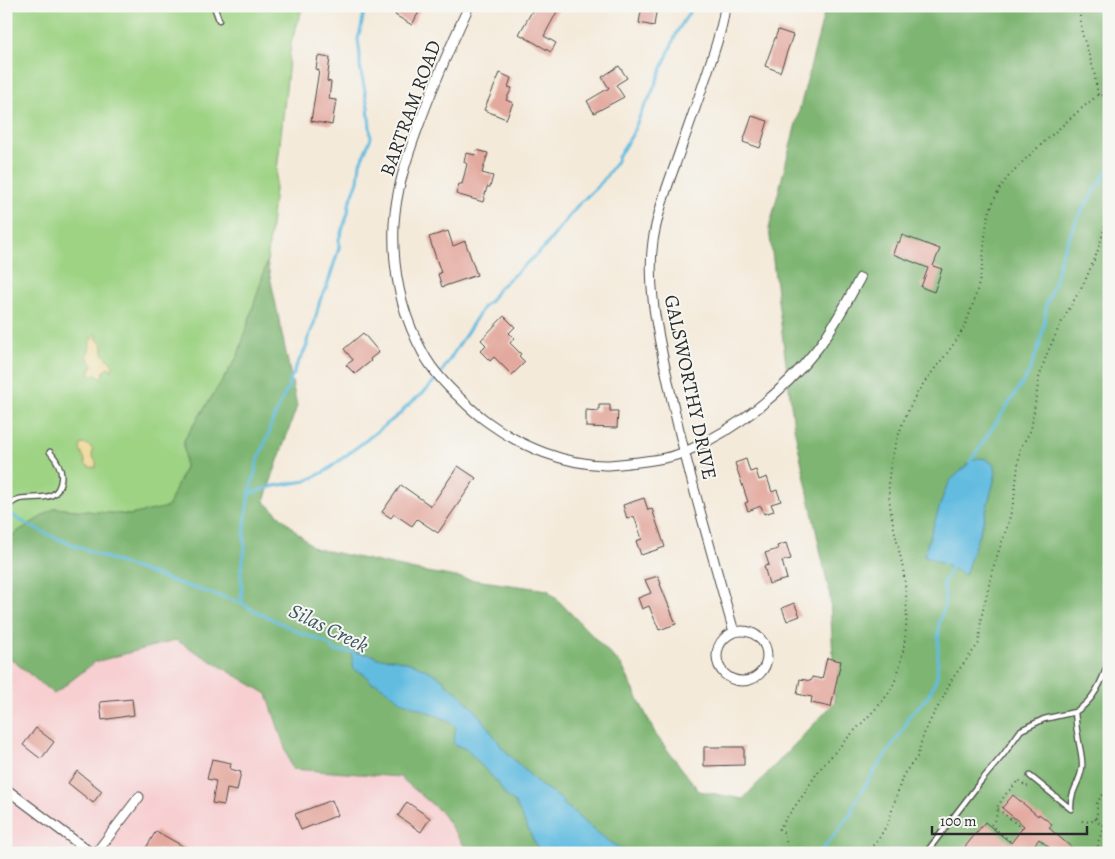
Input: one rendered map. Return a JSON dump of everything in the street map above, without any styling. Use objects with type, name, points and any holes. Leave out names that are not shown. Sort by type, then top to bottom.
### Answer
[{"type":"street","name":"BARTRAM ROAD","points":[[469,6],[424,110],[409,150],[396,200],[394,232],[396,280],[411,330],[424,356],[452,391],[487,422],[506,435],[544,452],[587,463],[606,465],[655,460],[685,452],[712,439],[742,420],[771,398],[789,381],[808,360],[825,336],[860,278]]},
{"type":"street","name":"GALSWORTHY DRIVE","points":[[725,6],[720,34],[706,79],[657,221],[653,240],[651,278],[660,343],[675,417],[734,632]]},
{"type":"street","points":[[742,630],[756,634],[766,646],[767,661],[764,668],[753,679],[746,681],[730,678],[719,665],[717,654],[721,642],[734,632],[742,630]]},
{"type":"street","points":[[6,790],[91,853]]},
{"type":"street","points":[[96,853],[139,797]]},
{"type":"lane","points":[[216,6],[215,9],[219,20]]},
{"type":"lane","points":[[8,506],[18,499],[52,496],[58,490],[62,472],[58,461],[50,452]]},
{"type":"lane","points":[[929,849],[1021,730],[1044,719],[1075,712],[1084,707],[1096,691],[1109,661]]},
{"type":"lane","points":[[1030,776],[1071,809],[1070,800],[1082,768],[1075,712]]},
{"type":"path","points":[[1079,6],[1082,33],[1094,71],[1098,95]]},
{"type":"path","points":[[796,853],[787,845],[784,833],[779,829],[820,770],[886,697],[896,679],[905,633],[906,597],[889,499],[893,455],[915,396],[926,379],[959,338],[969,316],[981,274],[987,220],[993,201],[1006,180],[1034,151],[1098,95],[1109,95]]},
{"type":"path","points":[[866,853],[878,840],[888,823],[903,775],[917,757],[923,736],[952,679],[979,643],[992,572],[1008,525],[1014,499],[1020,449],[1031,430],[1039,378],[1046,356],[1060,325],[1096,253],[1109,213]]},
{"type":"path","points":[[1010,841],[991,825],[996,818],[998,806],[1018,780],[1026,787],[1028,786]]},
{"type":"path","points":[[1095,820],[1097,803],[1109,787]]},
{"type":"path","points":[[998,809],[1023,829]]},
{"type":"path","points":[[1082,821],[1091,822],[1095,820]]},
{"type":"path","points":[[1095,820],[1107,827]]},
{"type":"path","points":[[1109,823],[1098,844],[1098,847],[1109,852]]},
{"type":"shaded area","points":[[168,508],[510,853],[6,853],[6,536]]},
{"type":"green space","points":[[6,6],[303,6],[291,43],[267,262],[238,356],[184,440],[185,467],[168,508],[130,515],[55,508],[11,536],[6,536]]},
{"type":"green space","points":[[826,6],[1109,6],[1109,853],[469,853],[441,812],[400,777],[292,769],[267,694],[176,640],[95,662],[54,694],[6,655],[6,536],[11,536],[55,508],[130,515],[168,507],[185,467],[184,440],[238,356],[267,262],[297,406],[264,501],[314,548],[415,570],[548,590],[622,666],[656,735],[699,791],[743,799],[835,702],[830,596],[794,427],[769,229]]},
{"type":"sand","points":[[96,334],[98,335],[96,338],[103,346],[104,356],[113,366],[112,371],[109,367],[105,370],[101,378],[90,374],[89,372],[93,365],[87,357],[89,344]]},
{"type":"sand","points":[[81,444],[89,445],[93,450],[92,456],[97,463],[96,468],[91,468],[85,464],[80,450]]},
{"type":"water","points":[[978,458],[986,459],[994,465],[996,473],[984,519],[965,575],[924,555],[944,493],[950,481],[970,462]]},
{"type":"water","points":[[351,652],[414,664],[444,680],[474,709],[502,748],[540,785],[562,800],[563,804],[607,840],[627,853],[540,853],[515,803],[506,796],[498,783],[466,749],[453,744],[456,727],[447,720],[401,701],[376,683],[372,683],[364,674],[354,669]]},
{"type":"building","points":[[400,6],[422,6],[412,25],[395,15]]},
{"type":"building","points":[[535,6],[560,6],[544,36],[556,43],[551,52],[519,34]]},
{"type":"building","points":[[642,6],[657,6],[654,26],[639,23]]},
{"type":"building","points":[[778,30],[793,35],[780,72],[765,66]]},
{"type":"building","points":[[318,56],[330,58],[327,81],[331,82],[329,99],[336,100],[332,125],[311,121],[319,70],[316,69]]},
{"type":"building","points":[[619,66],[627,78],[616,85],[624,97],[594,113],[587,101],[609,88],[602,77]]},
{"type":"building","points":[[500,73],[511,78],[508,87],[512,88],[506,100],[513,103],[506,119],[484,110]]},
{"type":"building","points":[[752,116],[768,121],[760,148],[743,142]]},
{"type":"building","points":[[476,150],[488,153],[482,173],[493,176],[490,187],[487,187],[483,202],[456,194],[459,184],[462,184],[467,164],[464,162],[466,153],[475,155]]},
{"type":"building","points":[[448,231],[453,246],[465,241],[477,275],[442,287],[438,274],[441,273],[429,237]]},
{"type":"building","points":[[902,235],[940,249],[933,266],[942,269],[934,292],[921,287],[928,268],[893,254],[897,242],[899,243]]},
{"type":"building","points":[[504,316],[515,327],[509,333],[514,338],[510,343],[521,354],[519,356],[525,362],[512,375],[494,357],[490,361],[480,351],[486,345],[481,340]]},
{"type":"building","points":[[363,333],[379,352],[355,374],[346,365],[353,360],[344,349]]},
{"type":"building","points":[[599,405],[610,405],[610,411],[618,411],[617,428],[586,427],[586,410],[599,411]]},
{"type":"building","points":[[746,459],[750,472],[756,470],[759,480],[767,477],[772,492],[777,490],[781,501],[771,504],[774,511],[764,514],[761,506],[748,511],[745,503],[748,502],[735,463]]},
{"type":"building","points":[[458,466],[476,478],[438,533],[417,519],[412,526],[394,514],[391,518],[382,512],[401,485],[431,506]]},
{"type":"building","points":[[644,498],[648,510],[652,509],[665,547],[641,555],[636,541],[642,539],[634,516],[627,519],[623,505]]},
{"type":"building","points":[[786,543],[791,559],[782,561],[787,579],[769,584],[764,566],[769,565],[765,553],[778,549],[777,546]]},
{"type":"building","points":[[658,576],[676,624],[659,630],[649,606],[642,609],[638,598],[651,593],[645,580]]},
{"type":"building","points":[[794,603],[800,616],[787,621],[782,608]]},
{"type":"building","points":[[827,658],[841,661],[831,707],[811,703],[812,697],[797,694],[800,679],[811,681],[812,677],[822,679]]},
{"type":"building","points":[[132,699],[134,715],[102,720],[100,702]]},
{"type":"building","points":[[36,728],[54,742],[41,759],[23,745]]},
{"type":"building","points":[[704,747],[744,747],[744,765],[704,766]]},
{"type":"building","points":[[212,759],[231,763],[230,769],[241,772],[237,791],[227,789],[224,805],[212,803],[216,781],[207,779]]},
{"type":"building","points":[[77,771],[102,791],[93,803],[68,783]]},
{"type":"building","points":[[1013,795],[1038,816],[1039,814],[1052,824],[1049,828],[1078,853],[1056,853],[1039,839],[1028,853],[960,853],[985,822],[1011,843],[1024,826],[1002,808]]},
{"type":"building","points":[[332,800],[338,815],[301,830],[295,814]]},
{"type":"building","points":[[407,802],[430,818],[421,832],[398,816]]},
{"type":"building","points":[[156,831],[195,853],[165,853],[158,849],[156,853],[143,853]]},
{"type":"waterway","points":[[242,603],[241,570],[245,549],[244,535],[248,499],[258,460],[294,370],[307,346],[320,300],[327,286],[339,248],[339,239],[358,181],[360,163],[371,138],[368,107],[360,66],[358,39],[365,6]]},
{"type":"waterway","points":[[251,493],[274,486],[306,481],[326,471],[401,413],[439,376],[484,306],[498,289],[544,248],[577,206],[602,182],[617,161],[650,97],[677,32],[693,6]]},
{"type":"waterway","points":[[971,465],[970,462],[1029,373],[1040,343],[1046,305],[1061,256],[1078,217],[1109,168]]},
{"type":"waterway","name":"Silas Creek","points":[[6,511],[51,536],[115,561],[242,603],[305,635],[316,638],[329,645],[335,651],[353,653]]},
{"type":"waterway","points":[[819,853],[851,815],[854,804],[906,725],[908,717],[929,695],[937,677],[939,622],[944,609],[945,598],[943,584],[951,564]]}]
